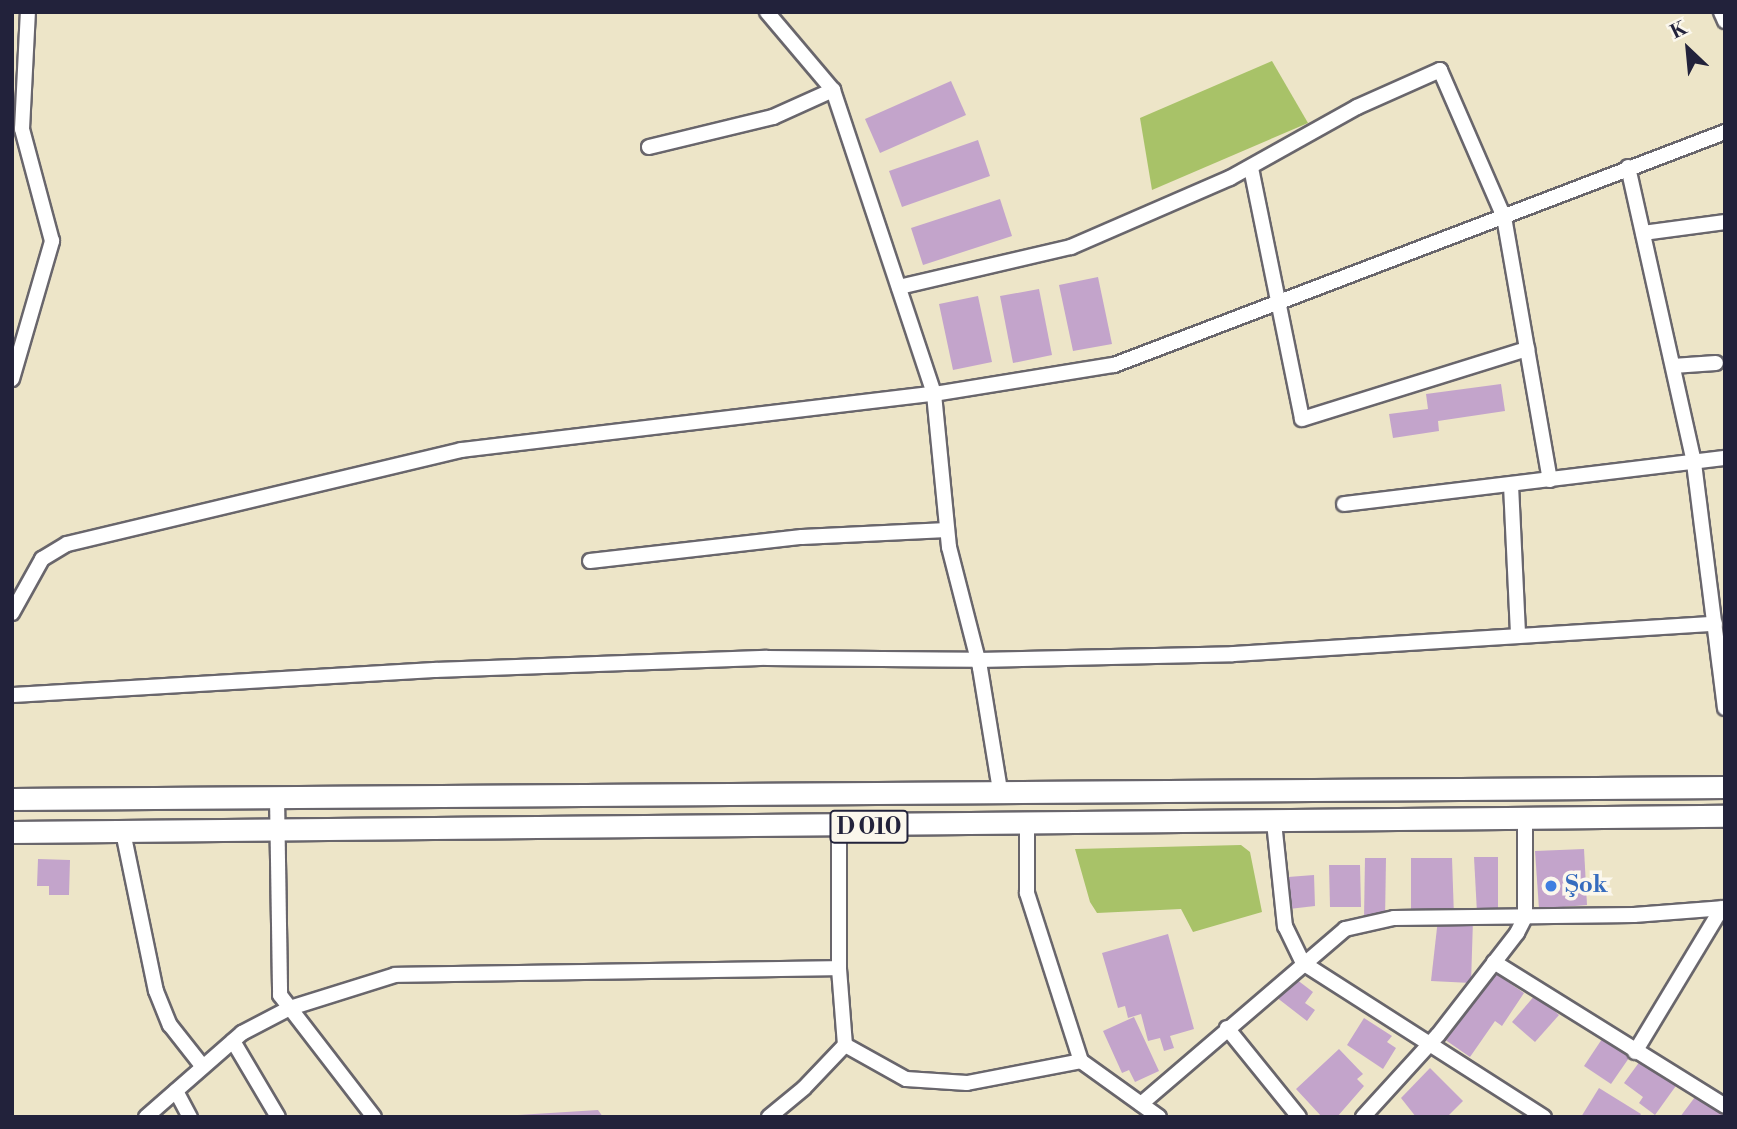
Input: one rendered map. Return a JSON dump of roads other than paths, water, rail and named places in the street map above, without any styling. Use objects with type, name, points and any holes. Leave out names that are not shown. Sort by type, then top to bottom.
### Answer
[{"type":"highway","name":"D 010","points":[[12,799],[1725,787]]},
{"type":"highway","name":"D 010","points":[[12,832],[839,827],[1725,816]]},
{"type":"street","points":[[12,379],[52,241],[22,129],[28,12]]},
{"type":"street","points":[[767,12],[834,90],[934,394],[947,530],[978,660],[1000,790]]},
{"type":"street","points":[[1721,12],[1725,21]]},
{"type":"street","points":[[899,287],[1071,247],[1251,168],[1357,107],[1440,70],[1504,217],[1550,480]]},
{"type":"street","points":[[649,147],[774,117],[834,90]]},
{"type":"street","points":[[12,612],[42,559],[67,544],[447,453],[540,437],[934,394],[1114,365],[1725,132]]},
{"type":"street","points":[[1628,167],[1694,463],[1725,708]]},
{"type":"street","points":[[1251,168],[1275,304],[1302,419],[1527,349]]},
{"type":"street","points":[[1643,233],[1725,222]]},
{"type":"street","points":[[1673,366],[1716,363]]},
{"type":"street","points":[[1344,504],[1725,458]]},
{"type":"street","points":[[1511,485],[1518,636]]},
{"type":"street","points":[[590,561],[802,537],[947,530]]},
{"type":"street","points":[[12,695],[546,666],[768,658],[978,660],[1233,654],[1715,624]]},
{"type":"street","points":[[277,797],[280,995],[374,1117]]},
{"type":"street","points":[[1363,1117],[1430,1045],[1525,917],[1525,818]]},
{"type":"street","points":[[1274,822],[1285,926],[1303,963],[1544,1117]]},
{"type":"street","points":[[1027,825],[1027,893],[1081,1061],[1159,1117]]},
{"type":"street","points":[[769,1117],[804,1088],[845,1045],[839,968],[839,827]]},
{"type":"street","points":[[123,832],[156,991],[170,1025],[203,1068]]},
{"type":"street","points":[[1141,1104],[1345,929],[1385,920],[1723,908]]},
{"type":"street","points":[[1635,1052],[1723,908]]},
{"type":"street","points":[[1494,962],[1725,1106]]},
{"type":"street","points":[[146,1117],[233,1041],[290,1008],[394,975],[839,968]]},
{"type":"street","points":[[1227,1028],[1299,1117]]},
{"type":"street","points":[[233,1041],[278,1117]]},
{"type":"street","points":[[845,1045],[906,1079],[955,1082],[1081,1061]]},
{"type":"street","points":[[176,1091],[190,1117]]},
{"type":"place","name":"Şok","points":[[1551,886]]}]
